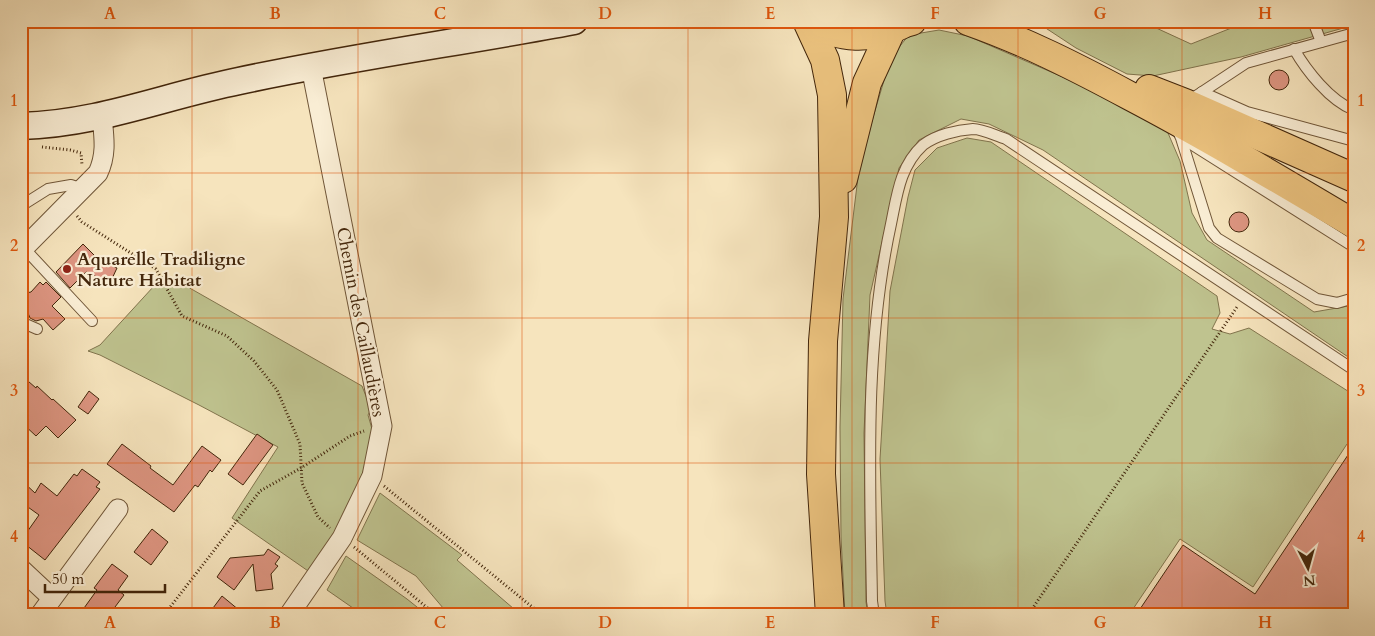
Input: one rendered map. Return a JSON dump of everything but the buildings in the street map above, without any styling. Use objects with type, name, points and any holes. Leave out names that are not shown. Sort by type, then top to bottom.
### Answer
[{"type":"main road","points":[[807,21],[825,60],[832,95],[834,217],[823,341],[821,474],[830,615]]},
{"type":"main road","points":[[812,21],[822,28],[844,36],[868,36],[904,24]]},
{"type":"main road","points":[[968,21],[1013,38],[1091,75],[1354,178]]},
{"type":"main road","points":[[1014,21],[1068,53],[1117,76],[1185,113],[1354,224]]},
{"type":"main road","points":[[834,217],[867,83],[904,24]]},
{"type":"street","points":[[21,126],[102,117],[239,81],[574,21]]},
{"type":"street","name":"Chemin des Caillaudières","points":[[289,615],[342,538],[372,476],[382,426],[311,67]]},
{"type":"street","points":[[23,249],[67,205],[80,188],[98,173],[105,151],[102,117]]},
{"type":"street","points":[[40,615],[118,510]]},
{"type":"street","points":[[21,569],[52,598]]},
{"type":"lane","points":[[1313,21],[1321,42]]},
{"type":"lane","points":[[1185,113],[1246,63],[1354,33]]},
{"type":"lane","points":[[1294,49],[1311,73],[1336,100],[1354,110]]},
{"type":"lane","points":[[1185,113],[1247,112],[1354,141]]},
{"type":"lane","points":[[1185,113],[1354,247]]},
{"type":"lane","points":[[1185,113],[1204,214],[1209,228],[1217,238],[1316,299],[1337,303],[1354,298]]},
{"type":"lane","points":[[874,615],[872,601],[870,433],[876,308],[882,264],[901,178],[910,161],[924,145],[940,135],[974,129],[1006,138],[1354,370]]},
{"type":"lane","points":[[21,206],[48,190],[71,185],[80,188]]},
{"type":"lane","points":[[23,249],[92,321]]},
{"type":"lane","points":[[21,322],[37,328]]},
{"type":"path","points":[[41,147],[81,153],[83,177],[80,188]]},
{"type":"path","points":[[67,205],[82,222],[156,270],[182,316],[227,336],[254,361],[276,390],[300,444],[302,483],[318,517],[436,615]]},
{"type":"path","points":[[1028,615],[1243,297]]},
{"type":"path","points":[[164,615],[260,491],[301,468],[350,436],[382,426]]},
{"type":"path","points":[[372,476],[542,615]]},
{"type":"green space","points":[[1035,21],[1141,21],[1191,44],[1249,21],[1354,21],[1354,25],[1241,57],[1153,76],[1127,74],[1076,48]]},
{"type":"green space","points":[[939,30],[968,36],[1155,117],[1168,133],[1180,161],[1192,213],[1207,240],[1314,312],[1354,305],[1354,361],[1043,150],[989,124],[961,119],[919,140],[899,168],[870,295],[864,433],[866,602],[868,615],[845,615],[841,537],[840,427],[843,299],[860,161],[891,57],[909,35]]},
{"type":"green space","points":[[967,138],[991,142],[1217,296],[1220,313],[1212,329],[1230,334],[1249,328],[1354,395],[1354,447],[1347,444],[1253,587],[1180,539],[1129,615],[887,615],[880,459],[890,291],[915,170],[937,148]]},
{"type":"green space","points":[[165,274],[362,386],[371,409],[368,415],[374,436],[357,491],[341,530],[311,573],[232,518],[278,447],[199,405],[100,355],[88,351],[100,345]]},
{"type":"green space","points":[[380,493],[462,555],[457,560],[521,615],[449,615],[416,576],[357,540]]},
{"type":"green space","points":[[346,556],[427,615],[363,615],[327,590]]},
{"type":"place","name":"Aquarelle Tradiligne Nature Habitat","points":[[67,269]]}]
